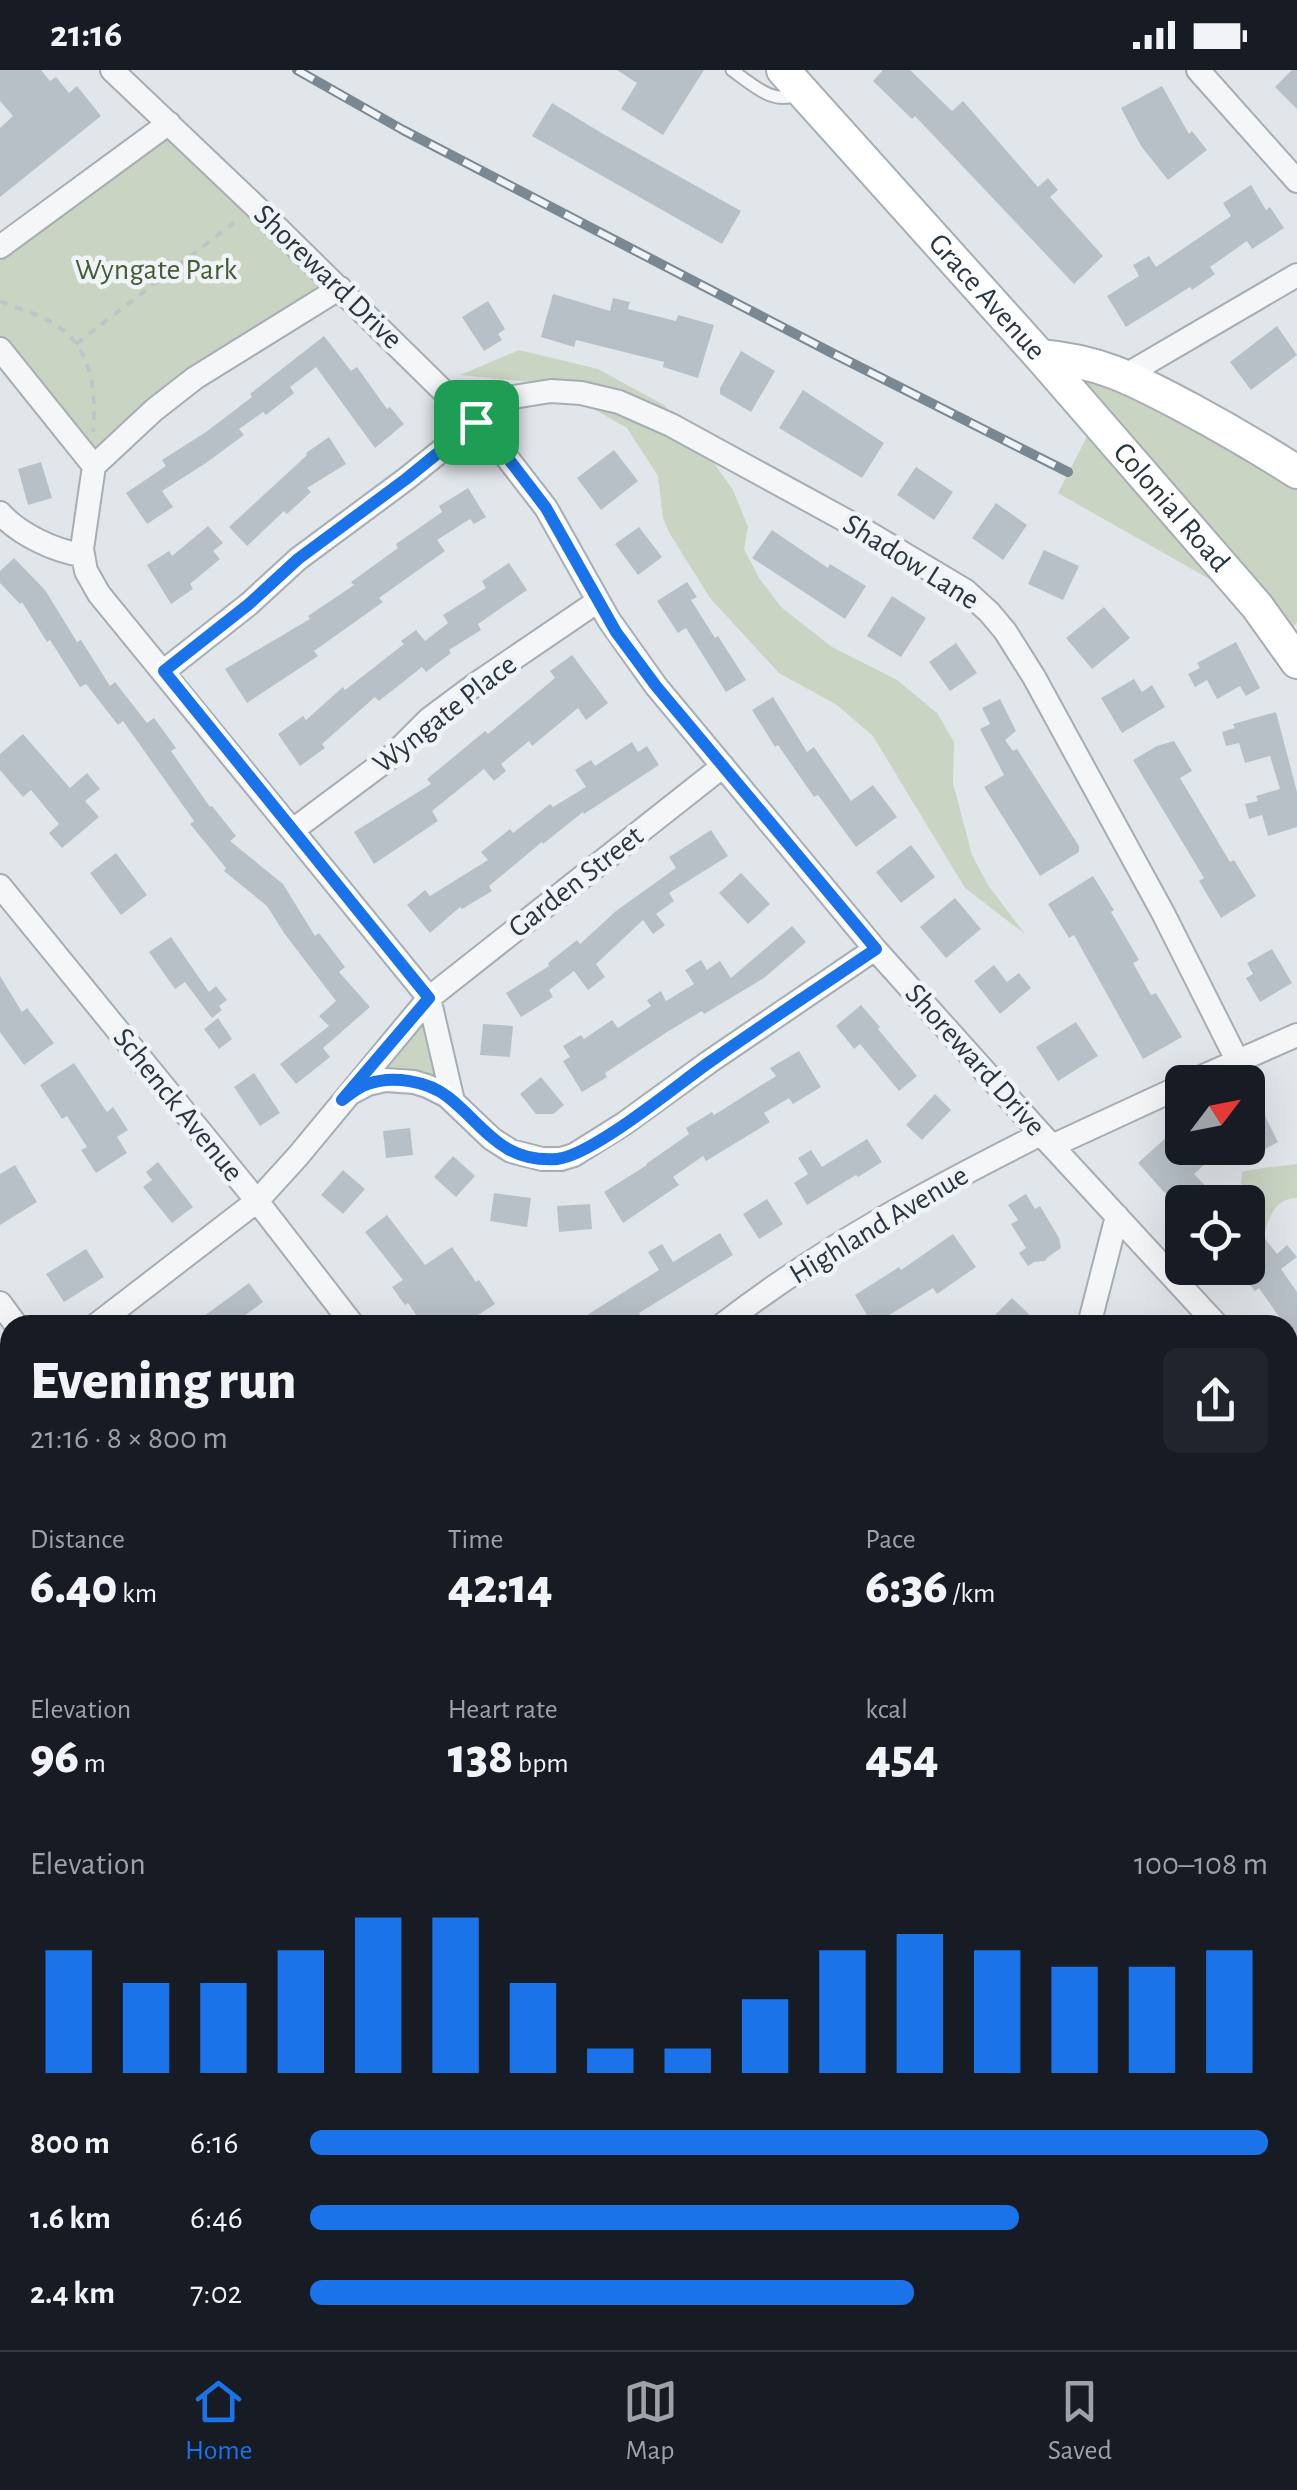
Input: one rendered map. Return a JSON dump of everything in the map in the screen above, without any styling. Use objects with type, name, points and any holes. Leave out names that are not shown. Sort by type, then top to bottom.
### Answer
[{"type":"street","name":"Shoreward Drive","points":[[112,70],[340,288],[504,453],[546,508],[616,632],[646,673],[876,949],[1208,1315]]},
{"type":"street","points":[[1198,70],[1297,182]]},
{"type":"street","name":"Grace Avenue","points":[[792,81],[1040,356],[1090,364],[1126,376],[1222,426],[1297,472]]},
{"type":"street","points":[[0,247],[169,123]]},
{"type":"street","points":[[1126,376],[1297,274]]},
{"type":"street","points":[[340,288],[195,378],[92,464],[82,555],[99,594],[429,998],[453,1102],[492,1140],[511,1152],[542,1159],[574,1155],[876,949]]},
{"type":"street","points":[[0,348],[92,464]]},
{"type":"street","name":"Colonial Road","points":[[1040,356],[1257,606],[1297,662]]},
{"type":"street","name":"Shadow Lane","points":[[164,671],[249,604],[298,559],[507,398],[551,391],[619,402],[868,532],[966,591],[989,612],[1034,677],[1163,913],[1237,1060]]},
{"type":"street","points":[[0,514],[44,543],[82,555]]},
{"type":"street","name":"Wyngate Place","points":[[294,830],[392,756],[429,719],[598,600]]},
{"type":"street","name":"Garden Street","points":[[109,1315],[257,1201],[429,998],[723,766]]},
{"type":"street","name":"Schenck Avenue","points":[[0,886],[346,1315]]},
{"type":"street","points":[[1226,1065],[1297,1035]]},
{"type":"street","name":"Garden Street","points":[[342,1100],[368,1084],[394,1080],[427,1086],[453,1102]]},
{"type":"street","name":"Highland Avenue","points":[[735,1315],[847,1238],[933,1188],[1165,1093]]},
{"type":"street","points":[[1091,1315],[1116,1216]]},
{"type":"lane","points":[[732,70],[784,100],[792,81]]},
{"type":"path","points":[[76,344],[255,206]]},
{"type":"path","points":[[0,301],[43,318],[76,344],[96,396],[92,464]]},
{"type":"green space","name":"Wyngate Park","points":[[169,123],[340,288],[195,378],[94,466],[0,349],[0,247]]},
{"type":"green space","points":[[519,350],[598,369],[664,405],[733,490],[748,527],[744,549],[781,607],[832,647],[897,680],[937,713],[954,742],[953,783],[972,855],[988,885],[1025,934],[965,888],[873,736],[837,705],[779,673],[710,598],[670,534],[663,518],[658,476],[627,428],[550,384],[460,375]]},
{"type":"green space","points":[[1064,358],[1297,472],[1297,622],[1284,641],[1257,606],[1058,493],[1095,421]]},
{"type":"green space","points":[[429,998],[453,1101],[368,1084]]},
{"type":"green space","points":[[1297,1164],[1297,1198],[1280,1204],[1272,1212],[1265,1230],[1265,1185],[1241,1183],[1242,1172]]},
{"type":"building","points":[[0,70],[41,70],[50,81],[56,77],[69,93],[77,86],[101,116],[0,197],[0,128],[13,116],[0,101]]},
{"type":"building","points":[[617,70],[704,70],[663,135],[621,109],[637,83]]},
{"type":"building","points":[[883,70],[910,70],[952,111],[963,101],[1038,187],[1048,178],[1058,190],[1050,197],[1103,256],[1074,284],[915,116],[912,119],[873,81]]},
{"type":"building","points":[[1292,70],[1297,70],[1297,109],[1275,87]]},
{"type":"building","points":[[1162,86],[1189,134],[1192,131],[1207,150],[1168,180],[1141,146],[1121,108]]},
{"type":"building","points":[[552,103],[741,211],[722,244],[532,136]]},
{"type":"building","points":[[1251,185],[1266,210],[1270,207],[1284,228],[1252,249],[1247,241],[1210,267],[1215,274],[1126,327],[1107,296],[1139,276],[1133,265],[1149,256],[1156,267],[1231,216],[1223,203]]},
{"type":"building","points":[[553,294],[610,311],[613,298],[630,302],[628,309],[676,321],[678,315],[714,325],[698,378],[663,367],[664,362],[576,340],[574,347],[541,337]]},
{"type":"building","points":[[488,301],[505,329],[498,334],[502,340],[484,351],[462,317]]},
{"type":"building","points":[[1277,326],[1297,355],[1251,390],[1230,362]]},
{"type":"building","points":[[324,336],[351,371],[357,367],[387,409],[390,407],[404,424],[375,448],[316,367],[290,387],[294,393],[266,415],[263,412],[239,429],[244,435],[162,491],[173,507],[147,524],[126,493],[166,466],[162,460],[252,397],[250,394]]},
{"type":"building","points":[[741,351],[775,371],[751,412],[720,394]]},
{"type":"building","points":[[803,390],[884,443],[862,478],[779,428]]},
{"type":"building","points":[[329,437],[346,464],[307,488],[311,492],[247,546],[229,527],[306,453]]},
{"type":"building","points":[[614,450],[638,481],[601,510],[577,478]]},
{"type":"building","points":[[41,462],[52,498],[28,505],[18,469]]},
{"type":"building","points":[[916,467],[953,492],[934,520],[897,495]]},
{"type":"building","points":[[468,488],[486,517],[474,524],[470,519],[437,540],[445,551],[314,651],[318,656],[247,703],[225,669],[310,619],[308,616],[398,548],[396,544],[442,512],[439,506]]},
{"type":"building","points":[[996,503],[1027,525],[1003,560],[972,538]]},
{"type":"building","points":[[208,526],[223,543],[213,551],[220,559],[190,584],[193,589],[171,604],[147,565],[169,551],[172,556]]},
{"type":"building","points":[[639,527],[662,557],[638,575],[615,544]]},
{"type":"building","points":[[772,530],[828,568],[830,564],[866,586],[845,619],[752,558]]},
{"type":"building","points":[[1044,550],[1079,566],[1063,600],[1028,584]]},
{"type":"building","points":[[14,558],[45,590],[110,686],[115,682],[147,723],[154,718],[176,748],[171,751],[210,807],[236,836],[230,841],[283,884],[315,936],[319,933],[345,967],[339,972],[370,1007],[323,1048],[330,1057],[296,1084],[280,1064],[329,1026],[319,1016],[336,1001],[267,906],[224,871],[226,868],[190,824],[194,821],[123,721],[118,725],[86,684],[80,687],[22,602],[0,583],[0,571]]},
{"type":"building","points":[[509,563],[527,590],[478,624],[481,630],[449,650],[451,653],[426,672],[422,667],[379,701],[375,697],[322,744],[325,748],[300,766],[278,734],[303,716],[306,720],[343,687],[345,690],[404,644],[401,641],[416,630],[425,641],[448,623],[443,615],[486,588],[482,581]]},
{"type":"building","points":[[687,582],[697,597],[691,600],[746,680],[726,692],[686,628],[678,633],[657,601]]},
{"type":"building","points":[[892,596],[926,618],[901,657],[867,636]]},
{"type":"building","points":[[1104,607],[1130,638],[1092,669],[1066,638]]},
{"type":"building","points":[[1236,642],[1260,688],[1246,696],[1240,686],[1217,699],[1207,680],[1195,687],[1188,674],[1200,668],[1197,663]]},
{"type":"building","points":[[956,643],[977,673],[950,691],[929,662]]},
{"type":"building","points":[[572,655],[608,703],[586,720],[578,708],[532,746],[529,741],[501,764],[506,771],[494,781],[484,769],[432,811],[438,821],[374,864],[354,832],[431,784],[427,779],[555,678],[550,671]]},
{"type":"building","points":[[1134,679],[1142,692],[1152,685],[1165,707],[1122,733],[1101,698]]},
{"type":"building","points":[[773,697],[807,752],[814,747],[851,801],[873,785],[897,817],[856,847],[778,745],[775,747],[752,710]]},
{"type":"building","points":[[1000,699],[1016,731],[1005,740],[1013,751],[1017,749],[1079,846],[1079,852],[1040,876],[984,787],[1004,775],[980,729],[990,724],[982,708]]},
{"type":"building","points":[[1276,712],[1297,792],[1297,827],[1268,836],[1262,815],[1249,819],[1245,804],[1258,801],[1256,796],[1280,789],[1270,756],[1245,763],[1239,743],[1226,746],[1222,732],[1235,728],[1233,724]]},
{"type":"building","points":[[23,734],[70,788],[87,773],[100,789],[85,801],[99,817],[62,848],[49,833],[59,824],[31,790],[23,797],[0,770],[0,754]]},
{"type":"building","points":[[1174,741],[1192,771],[1180,778],[1230,862],[1234,860],[1256,896],[1221,918],[1199,881],[1204,878],[1133,760]]},
{"type":"building","points":[[632,742],[638,752],[647,746],[659,765],[542,842],[489,886],[492,891],[460,907],[430,933],[407,905],[425,890],[430,896],[488,860],[481,852],[510,829],[513,833],[550,804],[553,807],[586,787],[575,770],[591,760],[595,766]]},
{"type":"building","points":[[711,830],[728,856],[669,893],[674,901],[656,914],[665,925],[653,934],[643,920],[596,964],[605,977],[588,990],[574,971],[549,990],[553,997],[521,1017],[506,993],[549,966],[577,940],[580,944],[616,911],[676,868],[669,857]]},
{"type":"building","points":[[911,845],[935,877],[901,903],[876,872]]},
{"type":"building","points":[[116,853],[147,895],[121,915],[90,873]]},
{"type":"building","points":[[741,873],[770,904],[748,924],[719,893]]},
{"type":"building","points":[[1093,876],[1139,960],[1133,963],[1182,1037],[1143,1059],[1074,935],[1069,938],[1048,904]]},
{"type":"building","points":[[955,898],[981,929],[946,958],[920,927]]},
{"type":"building","points":[[792,926],[806,942],[764,978],[667,1032],[582,1092],[563,1061],[570,1057],[563,1046],[581,1035],[584,1039],[612,1020],[618,1028],[651,1006],[647,1000],[661,991],[666,1001],[694,984],[685,970],[701,960],[707,970],[720,961],[731,978]]},
{"type":"building","points":[[171,937],[209,992],[216,986],[227,1000],[212,1018],[185,982],[175,989],[149,952]]},
{"type":"building","points":[[1272,949],[1292,983],[1260,1002],[1246,978],[1253,974],[1247,963]]},
{"type":"building","points":[[994,965],[1007,982],[1019,973],[1031,988],[1000,1014],[974,981]]},
{"type":"building","points":[[0,976],[22,1012],[27,1008],[54,1043],[24,1065],[0,1032]]},
{"type":"building","points":[[861,1005],[917,1076],[899,1091],[860,1044],[854,1049],[836,1026]]},
{"type":"building","points":[[218,1018],[232,1039],[219,1049],[204,1029]]},
{"type":"building","points":[[1076,1022],[1098,1056],[1058,1081],[1036,1047]]},
{"type":"building","points":[[483,1024],[513,1026],[510,1057],[480,1055]]},
{"type":"building","points":[[799,1051],[821,1087],[793,1104],[789,1098],[764,1113],[770,1122],[706,1161],[703,1156],[673,1177],[679,1185],[623,1223],[604,1192],[689,1134],[686,1128],[776,1076],[770,1068]]},
{"type":"building","points":[[74,1063],[107,1112],[113,1107],[128,1130],[117,1137],[127,1153],[96,1173],[81,1150],[87,1147],[67,1116],[62,1119],[40,1085]]},
{"type":"building","points":[[254,1073],[280,1113],[260,1126],[234,1087]]},
{"type":"building","points":[[541,1077],[564,1105],[553,1114],[536,1114],[520,1094]]},
{"type":"building","points":[[935,1094],[951,1110],[922,1140],[906,1125]]},
{"type":"building","points":[[1265,1116],[1278,1142],[1265,1149]]},
{"type":"building","points":[[410,1128],[413,1155],[386,1158],[383,1131]]},
{"type":"building","points":[[867,1139],[882,1162],[807,1205],[794,1183],[808,1174],[798,1158],[811,1150],[822,1167]]},
{"type":"building","points":[[1165,1139],[1165,1165],[1204,1165],[1194,1174],[1205,1185],[1165,1185],[1165,1193],[1138,1163]]},
{"type":"building","points":[[453,1156],[475,1176],[456,1197],[434,1177]]},
{"type":"building","points":[[158,1162],[193,1207],[172,1223],[143,1187],[152,1180],[146,1172]]},
{"type":"building","points":[[15,1165],[37,1202],[0,1225],[0,1174]]},
{"type":"building","points":[[343,1170],[365,1189],[343,1214],[321,1195]]},
{"type":"building","points":[[494,1193],[531,1198],[527,1227],[490,1221]]},
{"type":"building","points":[[1026,1194],[1035,1209],[1040,1206],[1061,1248],[1045,1261],[1028,1266],[1019,1253],[1026,1248],[1011,1224],[1018,1220],[1008,1205]]},
{"type":"building","points":[[767,1199],[783,1224],[759,1239],[743,1214]]},
{"type":"building","points":[[590,1204],[592,1229],[559,1232],[557,1206]]},
{"type":"building","points":[[387,1215],[425,1265],[452,1247],[495,1304],[478,1315],[416,1315],[392,1287],[403,1280],[365,1232]]},
{"type":"building","points":[[720,1233],[733,1255],[640,1315],[587,1315],[659,1270],[648,1252],[662,1244],[673,1262]]},
{"type":"building","points":[[953,1234],[976,1267],[937,1294],[933,1288],[889,1315],[867,1315],[855,1295],[899,1267],[901,1270]]},
{"type":"building","points":[[1265,1239],[1277,1254],[1287,1245],[1297,1257],[1281,1269],[1297,1292],[1297,1315],[1278,1315],[1259,1288],[1255,1291],[1250,1285],[1265,1285]]},
{"type":"building","points":[[86,1249],[104,1277],[64,1302],[46,1274]]},
{"type":"building","points":[[249,1283],[263,1302],[245,1315],[206,1315]]},
{"type":"building","points":[[1012,1298],[1030,1315],[995,1315]]},
{"type":"railway","points":[[297,70],[403,130],[1068,472]]},
{"type":"route","points":[[476,422],[546,508],[609,620],[656,686],[876,949],[626,1123],[561,1159],[511,1152],[492,1140],[447,1096],[414,1082],[385,1080],[368,1084],[342,1100],[429,998],[164,671],[249,604],[298,559],[476,422]]}]
